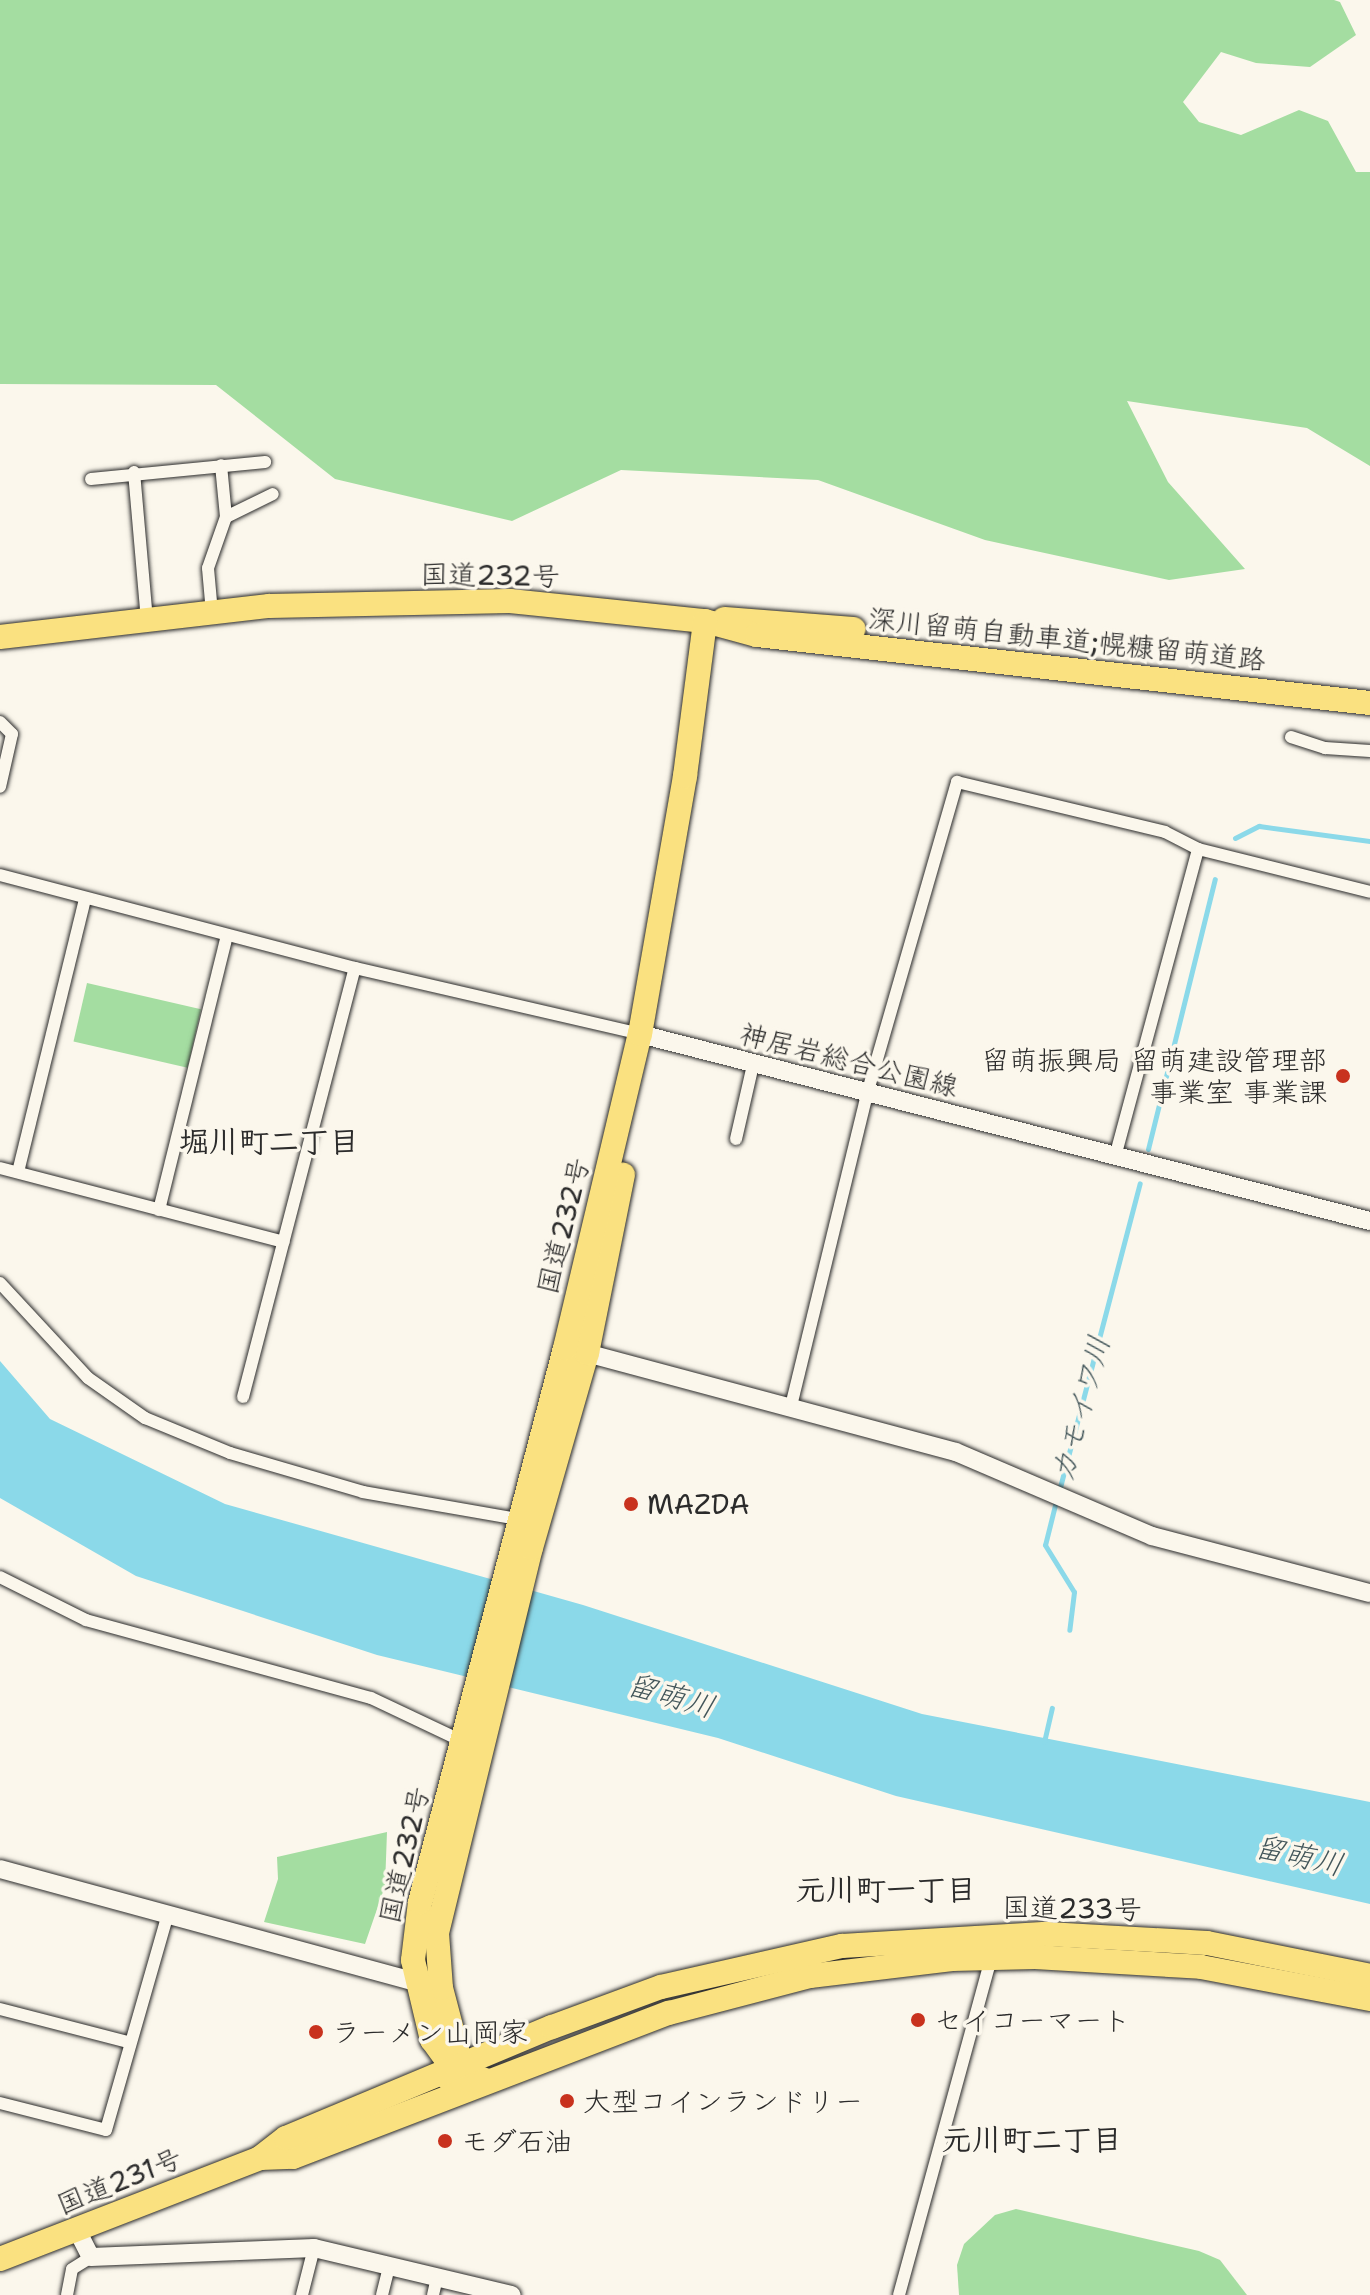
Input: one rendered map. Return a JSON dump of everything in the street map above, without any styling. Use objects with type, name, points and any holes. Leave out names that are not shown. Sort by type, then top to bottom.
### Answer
[{"type":"highway","name":"国道232号","points":[[0,637],[269,606],[510,601],[705,621],[640,1034],[642,1073],[576,1351],[520,1536],[479,1718],[437,1933],[444,2037]]},
{"type":"highway","points":[[705,621],[757,626]]},
{"type":"highway","name":"深川留萌自動車道;幌糠留萌道路","points":[[757,626],[1370,690]]},
{"type":"highway","name":"深川留萌自動車道;幌糠留萌道路","points":[[757,626],[1370,703]]},
{"type":"highway","name":"国道232号","points":[[456,2081],[444,2037],[417,1983],[413,1960],[420,1902],[462,1741],[479,1718]]},
{"type":"highway","name":"国道233号","points":[[456,2081],[485,2055],[676,1984],[842,1946],[1207,1943],[1370,1976]]},
{"type":"highway","name":"国道233号","points":[[456,2081],[488,2081],[669,2013],[810,1976],[994,1946],[1201,1967],[1370,1999]]},
{"type":"highway","points":[[408,2087],[444,2037],[485,2055]]},
{"type":"highway","name":"国道231号","points":[[0,2259],[260,2158],[286,2138],[408,2087],[456,2081]]},
{"type":"highway","name":"国道231号","points":[[260,2158],[293,2157],[416,2110],[456,2081]]},
{"type":"street","points":[[91,479],[134,472],[265,462]]},
{"type":"street","points":[[212,613],[208,568],[226,517],[221,465]]},
{"type":"street","points":[[134,472],[147,620]]},
{"type":"street","points":[[226,517],[273,494]]},
{"type":"street","points":[[0,722],[12,734],[0,787]]},
{"type":"street","points":[[1291,737],[1325,748],[1370,751]]},
{"type":"street","points":[[791,1406],[867,1094],[957,782],[1165,832],[1198,849],[1370,892]]},
{"type":"street","points":[[1115,1157],[1198,849]]},
{"type":"street","points":[[0,875],[355,968],[640,1034]]},
{"type":"street","points":[[18,1172],[85,899]]},
{"type":"street","points":[[159,1210],[227,935]]},
{"type":"street","points":[[243,1397],[355,968]]},
{"type":"street","name":"神居岩総合公園線","points":[[640,1034],[1370,1221]]},
{"type":"street","points":[[736,1139],[753,1065]]},
{"type":"street","points":[[0,1168],[284,1242]]},
{"type":"street","points":[[0,1283],[88,1378],[145,1418],[230,1453],[520,1536]]},
{"type":"street","points":[[576,1351],[956,1452],[1067,1501],[1182,1546],[1370,1593]]},
{"type":"street","points":[[0,1577],[86,1620],[371,1698],[462,1741]]},
{"type":"street","points":[[0,1869],[441,1988]]},
{"type":"street","points":[[0,2103],[106,2130],[128,2042],[168,1914]]},
{"type":"street","points":[[899,2295],[994,1946]]},
{"type":"street","points":[[0,2009],[128,2042]]},
{"type":"street","points":[[77,2230],[91,2257]]},
{"type":"street","points":[[302,2295],[314,2248]]},
{"type":"street","points":[[67,2295],[72,2269],[91,2257],[314,2248],[389,2266],[435,2286],[511,2295]]},
{"type":"street","points":[[382,2295],[389,2266]]},
{"type":"green space","points":[[0,0],[1340,2],[1356,35],[1310,67],[1256,63],[1221,52],[1183,102],[1199,122],[1241,135],[1299,110],[1328,121],[1356,172],[1370,172],[1370,466],[1307,428],[1127,401],[1168,482],[1245,569],[1169,580],[985,540],[818,480],[621,470],[512,521],[335,479],[216,385],[0,384]]},
{"type":"green space","points":[[87,983],[201,1009],[188,1068],[74,1041]]},
{"type":"green space","points":[[387,1832],[385,1886],[365,1944],[264,1922],[278,1879],[277,1857]]},
{"type":"green space","points":[[1016,2209],[1199,2251],[1220,2260],[1247,2295],[959,2295],[957,2265],[964,2244],[995,2215]]},
{"type":"water","name":"留萌川","points":[[0,1361],[50,1419],[225,1504],[583,1605],[922,1714],[1370,1802],[1370,1904],[896,1796],[718,1738],[377,1655],[136,1576],[0,1498]]},
{"type":"waterway","name":"カモイワ川","points":[[1235,838],[1259,826],[1370,841]]},
{"type":"waterway","name":"カモイワ川","points":[[1148,1149],[1215,879]]},
{"type":"waterway","name":"カモイワ川","points":[[1059,1491],[1140,1183]]},
{"type":"waterway","name":"カモイワ川","points":[[1056,1501],[1045,1545],[1074,1592],[1069,1630]]},
{"type":"waterway","name":"カモイワ川","points":[[1044,1742],[1052,1708]]},
{"type":"place","name":"留萌振興局 留萌建設管理部 事業室 事業課","points":[[1343,1076]]},
{"type":"place","name":"MAZDA","points":[[631,1504]]},
{"type":"place","name":"セイコーマート","points":[[918,2020]]},
{"type":"place","name":"ラーメン山岡家","points":[[316,2032]]},
{"type":"place","name":"大型コインランドリー","points":[[567,2101]]},
{"type":"place","name":"モダ石油","points":[[445,2141]]},
{"type":"district","name":"堀川町二丁目","points":[[269,1142]]},
{"type":"district","name":"元川町一丁目","points":[[886,1890]]},
{"type":"district","name":"元川町二丁目","points":[[1032,2140]]}]
